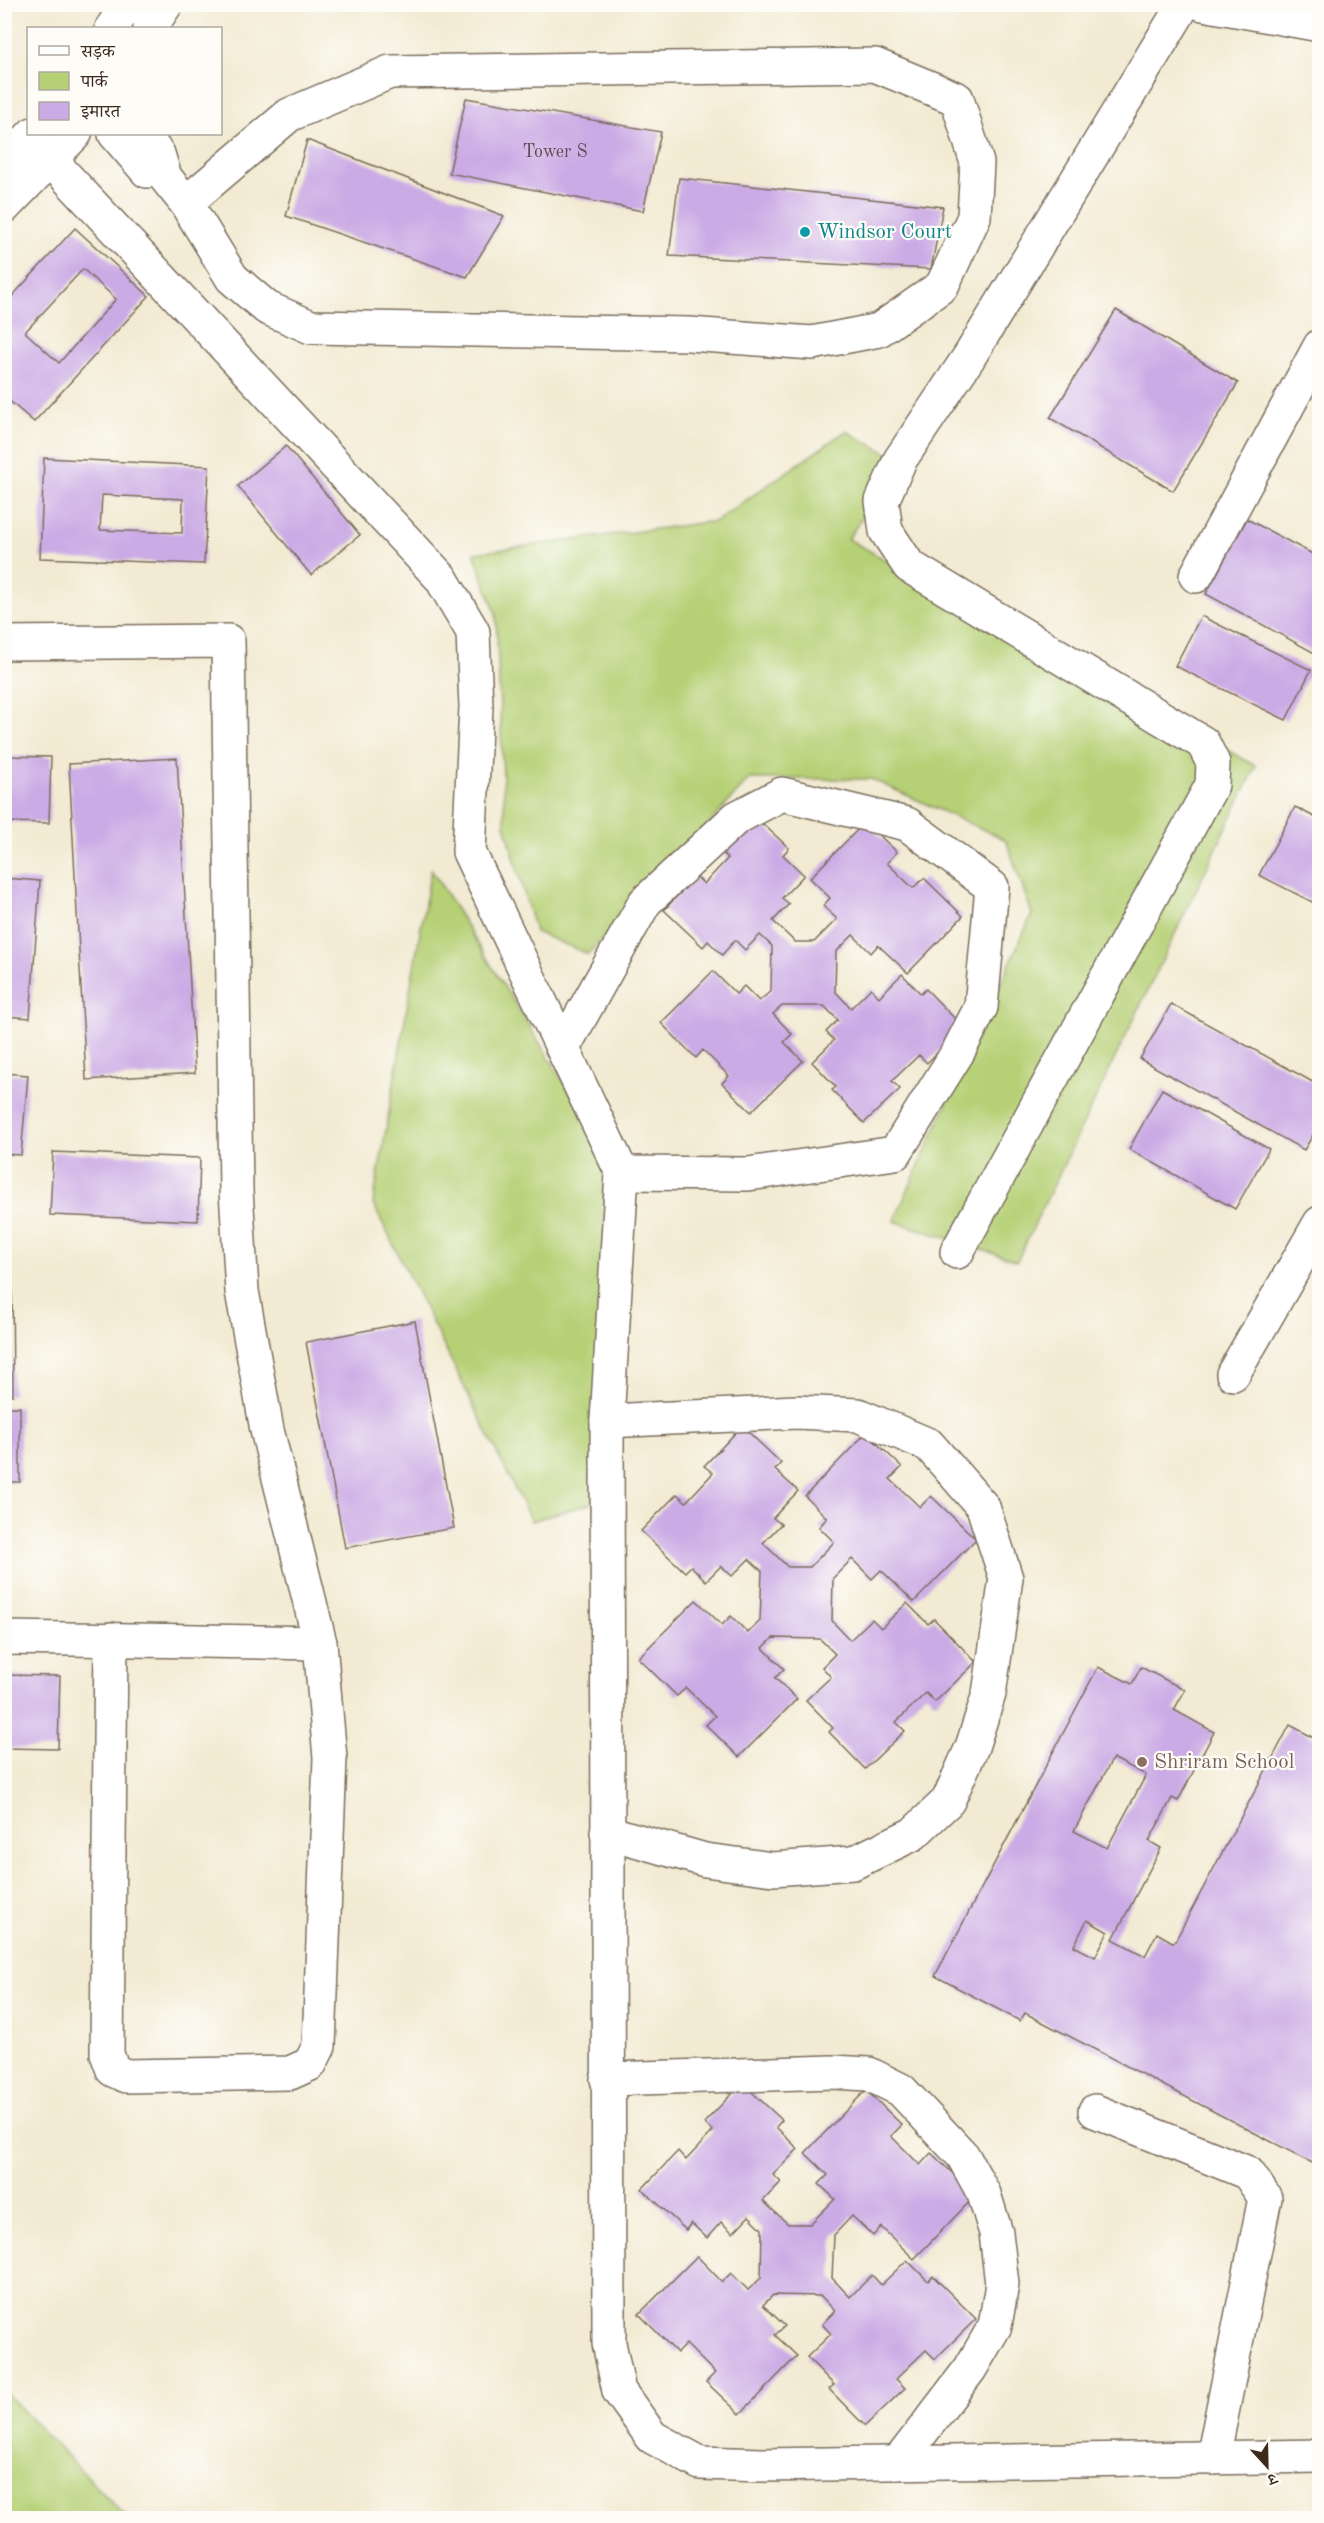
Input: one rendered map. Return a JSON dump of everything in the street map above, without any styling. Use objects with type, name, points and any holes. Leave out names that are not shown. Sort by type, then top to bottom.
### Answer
[{"type":"street","points":[[113,27],[127,4]]},
{"type":"street","points":[[151,27],[166,4]]},
{"type":"street","points":[[957,1252],[1212,784],[1213,763],[1203,743],[909,566],[886,531],[882,501],[900,460],[969,357],[1184,4]]},
{"type":"street","points":[[1203,4],[1320,26]]},
{"type":"street","points":[[142,135],[158,154],[165,177],[186,203],[232,278],[267,308],[311,327],[689,334],[812,343],[879,330],[942,286],[974,217],[977,163],[957,99],[875,65],[390,72],[289,115],[186,203]]},
{"type":"street","points":[[4,164],[37,144],[71,135]]},
{"type":"street","points":[[116,135],[144,170],[165,177]]},
{"type":"street","points":[[4,207],[37,144]]},
{"type":"street","points":[[37,144],[441,578],[473,632],[476,707],[469,852],[622,1173],[607,1420],[609,2343],[620,2391],[652,2437],[700,2463],[763,2465],[1320,2456]]},
{"type":"street","points":[[1196,576],[1320,346]]},
{"type":"street","points":[[4,643],[228,641],[236,1190],[242,1291],[267,1430],[320,1643],[330,1758],[319,2046],[310,2064],[290,2073],[126,2076],[113,2070],[107,2054],[111,1639]]},
{"type":"street","points":[[563,1048],[645,902],[736,818],[782,794],[907,824],[992,887],[981,1007],[958,1052],[896,1152],[748,1174],[622,1173]]},
{"type":"street","points":[[1233,1374],[1320,1222]]},
{"type":"street","points":[[607,1420],[796,1412],[858,1415],[929,1445],[982,1508],[1006,1578],[989,1694],[972,1747],[948,1801],[913,1834],[853,1863],[773,1869],[705,1860],[607,1832]]},
{"type":"street","points":[[4,1638],[320,1643]]},
{"type":"street","points":[[607,2079],[833,2072],[869,2074],[901,2090],[963,2156],[984,2194],[996,2234],[1002,2284],[995,2326],[970,2369],[898,2463]]},
{"type":"street","points":[[1095,2111],[1248,2173],[1265,2198],[1213,2458]]},
{"type":"green space","points":[[846,431],[900,460],[848,539],[1256,766],[1017,1261],[894,1221],[1032,914],[1006,840],[871,779],[749,779],[677,860],[588,954],[535,932],[505,825],[496,614],[474,553],[716,521]]},
{"type":"green space","points":[[431,869],[604,1146],[607,1499],[531,1521],[373,1204]]},
{"type":"green space","points":[[5,2392],[127,2518],[5,2518]]},
{"type":"building","points":[[466,98],[661,132],[643,211],[449,173]]},
{"type":"building","points":[[307,140],[504,216],[467,277],[286,216]]},
{"type":"building","name":"Windsor Court","points":[[679,178],[943,207],[931,269],[669,256]]},
{"type":"building","points":[[75,228],[149,296],[34,422],[6,398],[4,400],[4,305]],"holes":[[[83,269],[116,299],[59,363],[25,332]]]},
{"type":"building","points":[[1116,310],[1238,383],[1173,491],[1050,418]]},
{"type":"building","points":[[286,446],[360,535],[311,575],[238,486]]},
{"type":"building","points":[[44,458],[209,466],[204,564],[40,558]],"holes":[[[102,495],[183,499],[182,533],[100,530]]]},
{"type":"building","points":[[1247,519],[1320,558],[1320,656],[1206,594]]},
{"type":"building","points":[[1201,616],[1311,670],[1286,720],[1175,666]]},
{"type":"building","points":[[4,756],[51,757],[49,823],[4,822]]},
{"type":"building","points":[[177,758],[195,1073],[86,1080],[69,764]]},
{"type":"building","points":[[1295,807],[1320,820],[1320,906],[1259,875]]},
{"type":"building","points":[[753,815],[789,848],[783,855],[804,875],[782,898],[789,904],[773,921],[795,942],[814,942],[837,919],[823,906],[830,898],[810,878],[865,822],[897,852],[887,863],[913,888],[924,878],[963,916],[908,973],[878,945],[871,953],[853,935],[836,952],[835,991],[851,1008],[871,988],[879,997],[902,974],[921,994],[926,989],[963,1027],[927,1063],[919,1055],[892,1081],[900,1089],[864,1123],[832,1090],[836,1087],[812,1062],[834,1040],[826,1032],[838,1020],[824,1006],[782,1006],[773,1014],[792,1034],[784,1042],[803,1061],[751,1112],[722,1083],[729,1076],[703,1050],[696,1058],[661,1023],[713,971],[736,994],[744,986],[759,1001],[771,991],[772,946],[760,935],[745,950],[735,940],[722,955],[708,941],[703,947],[664,910],[696,876],[704,884],[728,858],[720,851]]},
{"type":"building","points":[[4,878],[40,881],[30,1018],[4,1016]]},
{"type":"building","points":[[1171,1004],[1320,1086],[1320,1123],[1304,1150],[1140,1059]]},
{"type":"building","points":[[4,1073],[28,1075],[21,1155],[4,1154]]},
{"type":"building","points":[[1162,1089],[1269,1149],[1235,1209],[1129,1149]]},
{"type":"building","points":[[53,1152],[200,1158],[198,1221],[50,1215]]},
{"type":"building","points":[[4,1279],[12,1279],[13,1395],[4,1395]]},
{"type":"building","points":[[415,1321],[454,1528],[345,1548],[306,1342]]},
{"type":"building","points":[[4,1407],[20,1407],[20,1482],[4,1482]]},
{"type":"building","points":[[742,1426],[781,1463],[775,1470],[798,1491],[773,1518],[781,1524],[763,1543],[788,1567],[810,1567],[834,1542],[819,1527],[827,1518],[805,1496],[866,1433],[902,1467],[890,1479],[920,1507],[931,1496],[976,1539],[914,1602],[881,1570],[872,1579],[852,1559],[833,1578],[832,1621],[850,1640],[872,1619],[881,1628],[907,1603],[928,1624],[934,1619],[976,1662],[935,1702],[926,1693],[896,1722],[905,1731],[865,1769],[829,1732],[833,1728],[806,1700],[831,1677],[822,1667],[835,1654],[820,1639],[773,1638],[763,1648],[784,1669],[775,1678],[797,1699],[739,1757],[706,1725],[715,1716],[686,1688],[677,1696],[638,1658],[696,1600],[722,1625],[731,1616],[748,1633],[760,1621],[762,1571],[749,1559],[732,1576],[721,1566],[706,1581],[691,1566],[685,1572],[641,1531],[677,1494],[686,1502],[713,1473],[704,1466]]},
{"type":"building","points":[[1098,1667],[1132,1684],[1141,1667],[1185,1690],[1174,1710],[1214,1732],[1178,1801],[1172,1798],[1149,1841],[1161,1848],[1113,1939],[1145,1956],[1157,1933],[1174,1943],[1290,1725],[1320,1741],[1320,2167],[1025,2013],[1020,2021],[935,1976]],"holes":[[[1113,1758],[1146,1775],[1107,1848],[1074,1831]],[[1087,1920],[1108,1932],[1095,1957],[1074,1946]]]},
{"type":"building","points":[[4,1675],[60,1676],[58,1749],[4,1748]]},
{"type":"building","points":[[742,2083],[782,2120],[776,2127],[798,2149],[773,2175],[781,2182],[763,2201],[788,2224],[810,2224],[835,2199],[819,2184],[828,2175],[805,2153],[866,2090],[902,2125],[891,2136],[920,2165],[931,2153],[976,2195],[914,2259],[881,2227],[873,2236],[852,2216],[834,2235],[832,2278],[850,2297],[872,2275],[881,2285],[907,2260],[928,2281],[933,2276],[976,2319],[935,2359],[926,2350],[896,2379],[905,2388],[865,2426],[829,2389],[834,2385],[807,2357],[831,2334],[822,2324],[835,2311],[821,2296],[773,2295],[763,2305],[785,2326],[775,2335],[797,2356],[740,2414],[706,2382],[715,2373],[686,2344],[677,2353],[639,2314],[697,2256],[722,2282],[731,2273],[748,2290],[761,2278],[762,2229],[749,2216],[733,2233],[721,2222],[707,2238],[691,2223],[686,2230],[642,2189],[678,2151],[686,2160],[713,2131],[704,2123]]},
{"type":"place","name":"Windsor Court","points":[[805,232]]},
{"type":"place","name":"Shriram School","points":[[1142,1762]]}]
